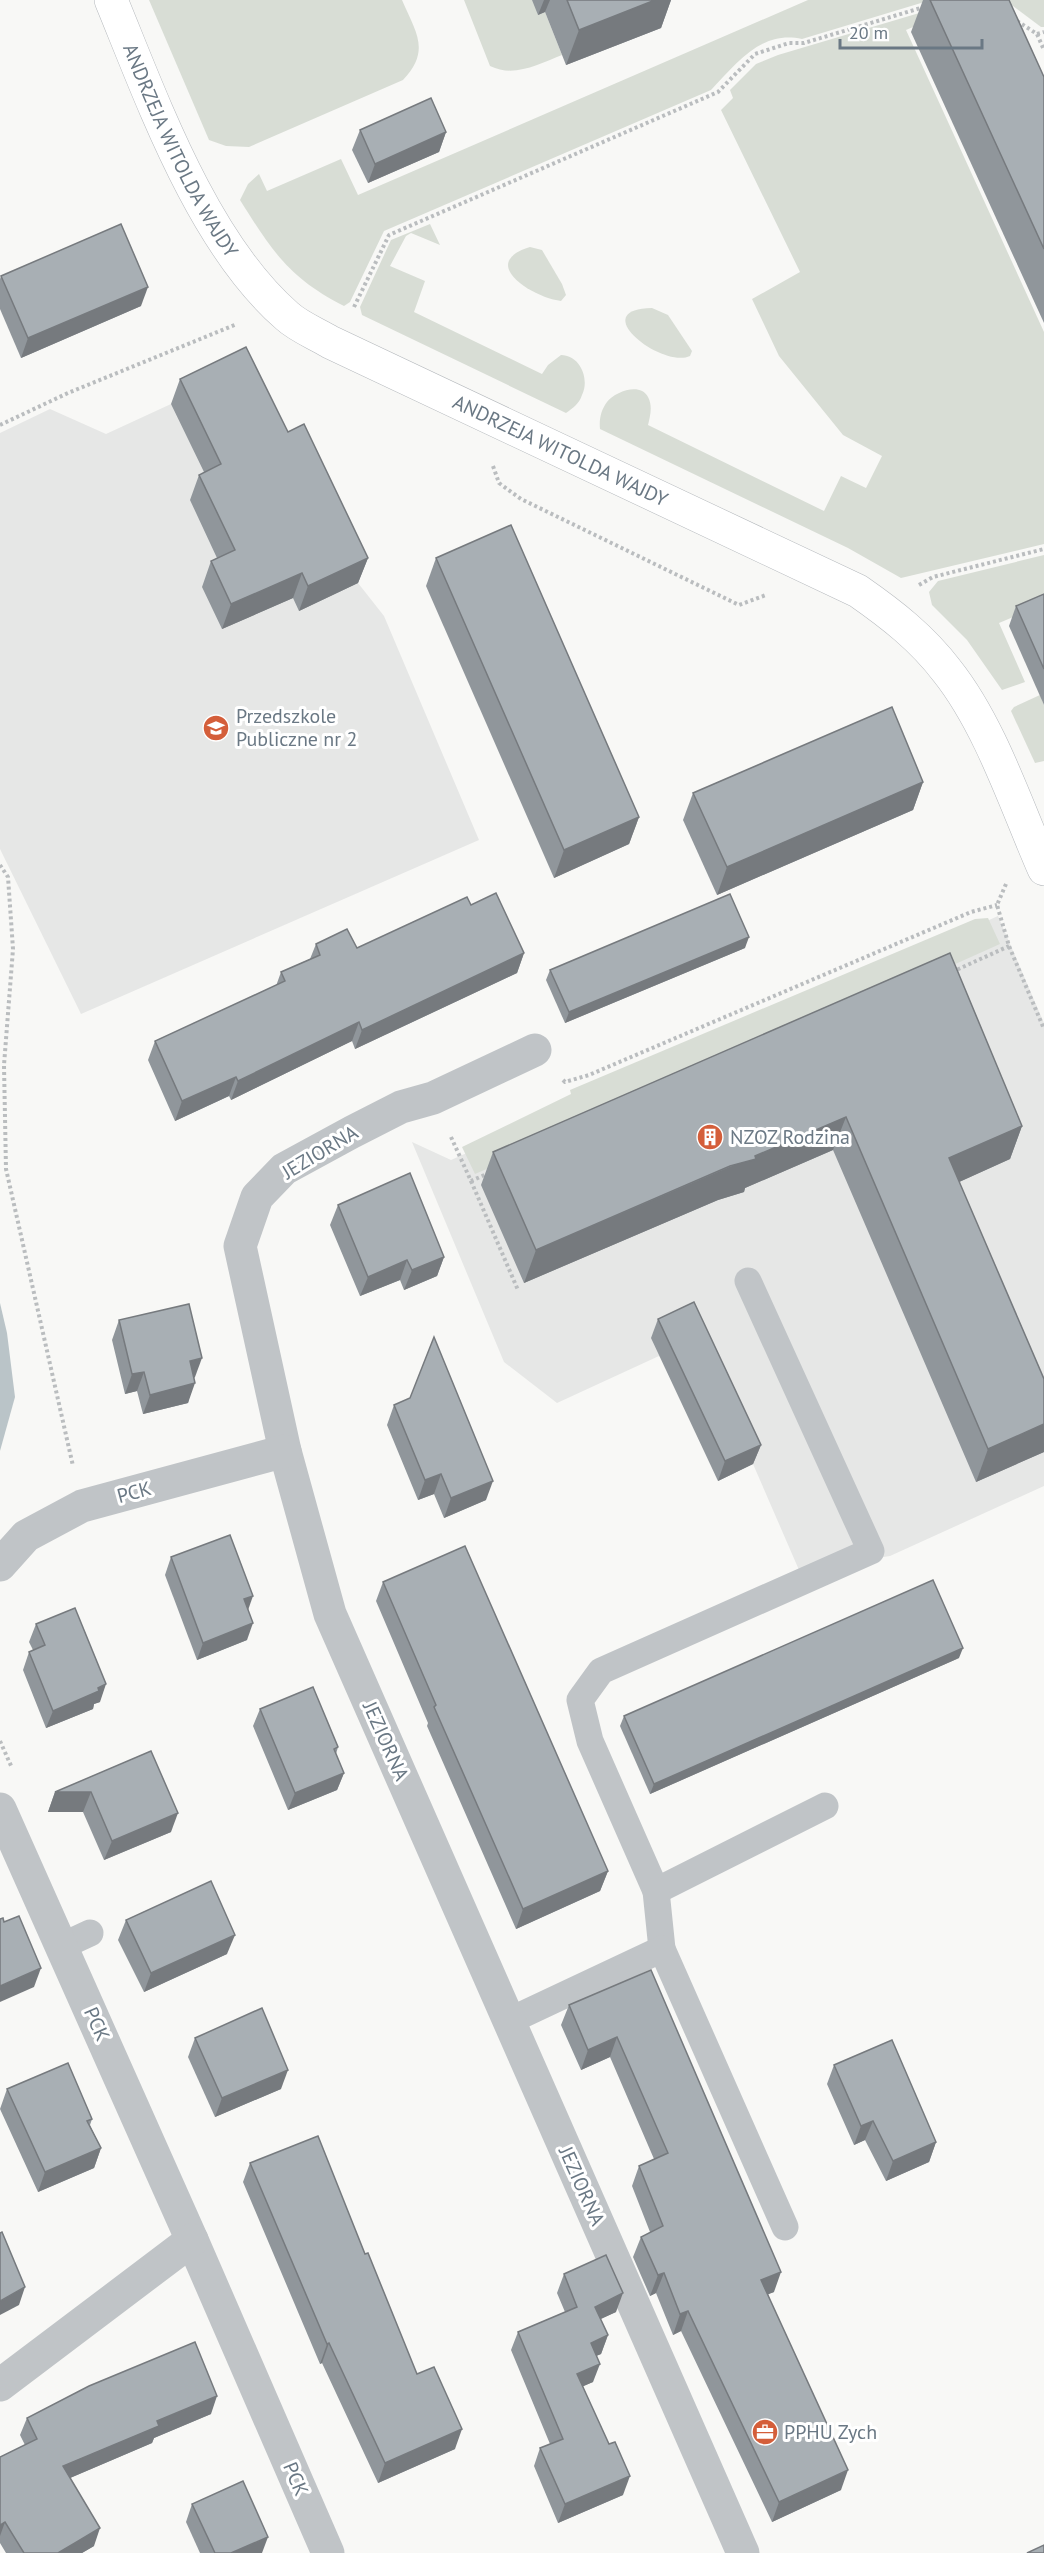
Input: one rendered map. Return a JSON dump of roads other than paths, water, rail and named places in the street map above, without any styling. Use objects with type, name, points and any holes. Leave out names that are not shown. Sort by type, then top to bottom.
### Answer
[{"type":"street","name":"ANDRZEJA WITOLDA WAJDY","points":[[111,0],[168,137],[208,215],[254,284],[289,318],[330,342],[858,591],[893,615],[947,671],[969,703],[1044,869]]},
{"type":"street","name":"JEZIORNA","points":[[534,1050],[432,1098],[401,1107],[284,1169],[257,1197],[240,1246],[285,1451],[330,1614],[743,2553]]},
{"type":"street","name":"PCK","points":[[0,1565],[26,1536],[82,1506],[285,1451]]},
{"type":"street","name":"PCK","points":[[0,1809],[76,1939],[192,2240],[328,2553]]},
{"type":"street","points":[[0,2385],[192,2240]]},
{"type":"lane","points":[[748,1281],[870,1551],[601,1671],[580,1700],[590,1741],[656,1891],[662,1949],[785,2227]]},
{"type":"lane","points":[[656,1891],[825,1806]]},
{"type":"lane","points":[[509,2021],[662,1949]]},
{"type":"place","name":"Przedszkole Publiczne nr 2","points":[[216,728]]},
{"type":"place","name":"NZOZ Rodzina","points":[[710,1137]]},
{"type":"place","name":"PPHU Zych","points":[[765,2432]]}]
